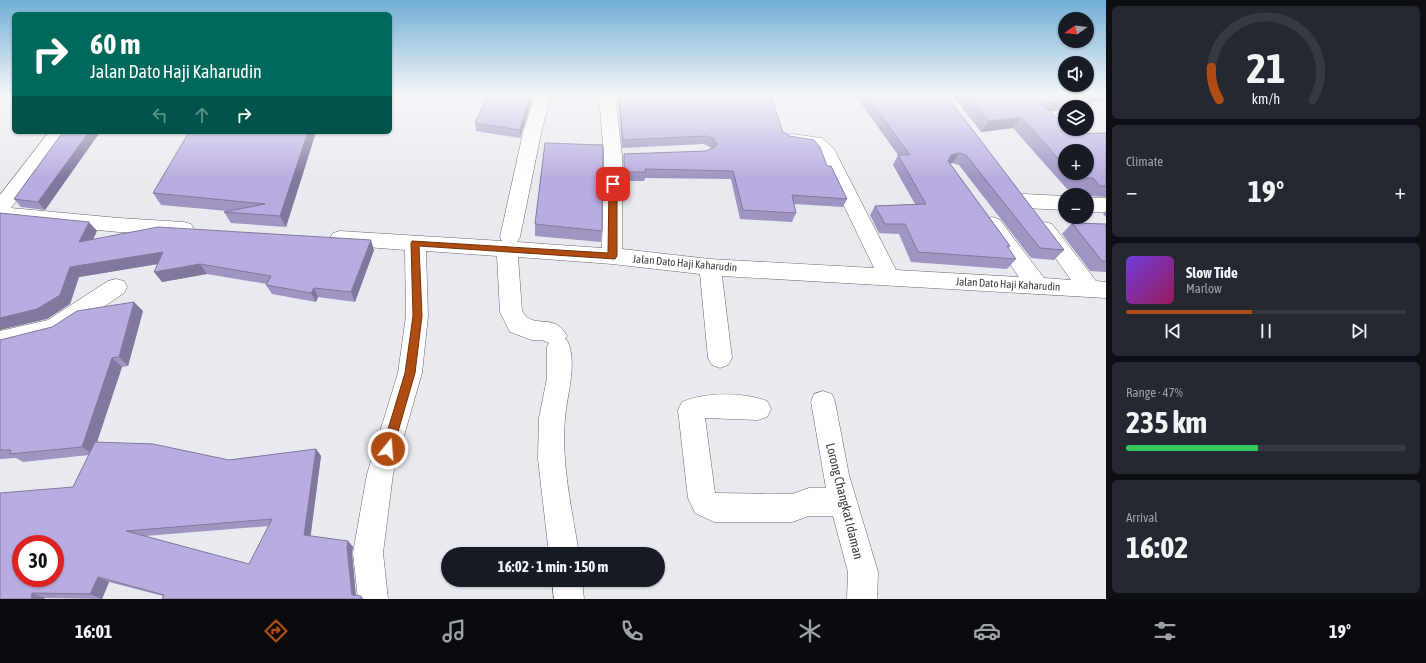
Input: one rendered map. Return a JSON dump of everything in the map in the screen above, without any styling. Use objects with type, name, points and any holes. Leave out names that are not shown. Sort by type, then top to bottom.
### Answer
[{"type":"street","points":[[535,123],[509,243],[511,312],[518,325],[532,331],[546,330],[557,342],[559,378],[552,418],[550,459],[563,547]]},
{"type":"street","points":[[612,256],[621,155],[616,123]]},
{"type":"street","points":[[0,209],[56,134]]},
{"type":"street","points":[[792,139],[816,142],[828,154],[889,277]]},
{"type":"street","points":[[1058,203],[1019,195],[1098,290]]},
{"type":"street","points":[[1094,205],[1106,205]]},
{"type":"street","points":[[979,207],[1038,286]]},
{"type":"street","points":[[0,214],[119,225],[205,230]]},
{"type":"street","name":"Jalan Dato Haji Kaharudin","points":[[322,237],[415,243],[509,243],[612,256],[710,266],[1098,290]]},
{"type":"street","points":[[373,599],[368,553],[380,474],[410,373],[417,316],[415,243]]},
{"type":"street","points":[[710,266],[720,358]]},
{"type":"street","points":[[0,341],[54,328],[116,287]]},
{"type":"street","name":"Lorong Changkat Idaman","points":[[822,402],[836,475],[863,572],[862,599]]},
{"type":"street","points":[[758,409],[704,406],[691,410],[702,498],[705,503],[714,508],[792,508],[809,502],[844,502]]},
{"type":"street","points":[[568,587],[569,599]]},
{"type":"building","points":[[475,123],[522,123],[520,130]]},
{"type":"building","points":[[621,123],[780,123],[783,133],[786,133],[789,136],[814,140],[820,147],[827,166],[831,166],[847,199],[792,195],[796,213],[743,210],[733,171],[645,169],[646,172],[624,172],[624,154],[706,151],[713,148],[717,144],[713,138],[706,136],[623,140]]},
{"type":"building","points":[[886,123],[967,123],[1064,250],[1040,248],[966,155],[959,153],[951,155],[948,161],[1010,246],[1007,246],[1016,259],[918,252],[905,224],[885,224],[875,206],[926,204],[898,155],[910,155]]},
{"type":"building","points":[[1026,123],[1058,123],[1058,136],[1094,136],[1094,133],[1106,133],[1106,186],[1100,186],[1094,179],[1094,144],[1058,144],[1058,158]]},
{"type":"building","points":[[62,134],[88,134],[38,202],[14,199]]},
{"type":"building","points":[[188,134],[307,134],[280,216],[224,212],[265,204],[153,193]]},
{"type":"building","points":[[545,143],[603,145],[602,231],[535,224]]},
{"type":"building","points":[[0,213],[89,222],[79,242],[158,227],[371,240],[351,292],[314,288],[311,293],[266,285],[271,276],[200,264],[154,272],[163,252],[70,267],[60,295],[37,309],[0,318]]},
{"type":"building","points":[[1073,224],[1106,224],[1106,261],[1102,261]]},
{"type":"building","points":[[134,302],[119,357],[112,358],[82,447],[10,454],[11,450],[0,450],[0,340],[52,327],[77,311]]},
{"type":"building","points":[[95,442],[153,444],[229,460],[316,449],[304,535],[348,541],[347,548],[352,595],[361,596],[361,599],[162,599],[164,595],[98,577],[90,594],[32,593],[31,599],[0,599],[0,493],[73,487]],"holes":[[[272,519],[249,564],[126,531]]]},
{"type":"route","points":[[388,449],[410,373],[417,316],[415,243],[612,256],[613,184]]}]
